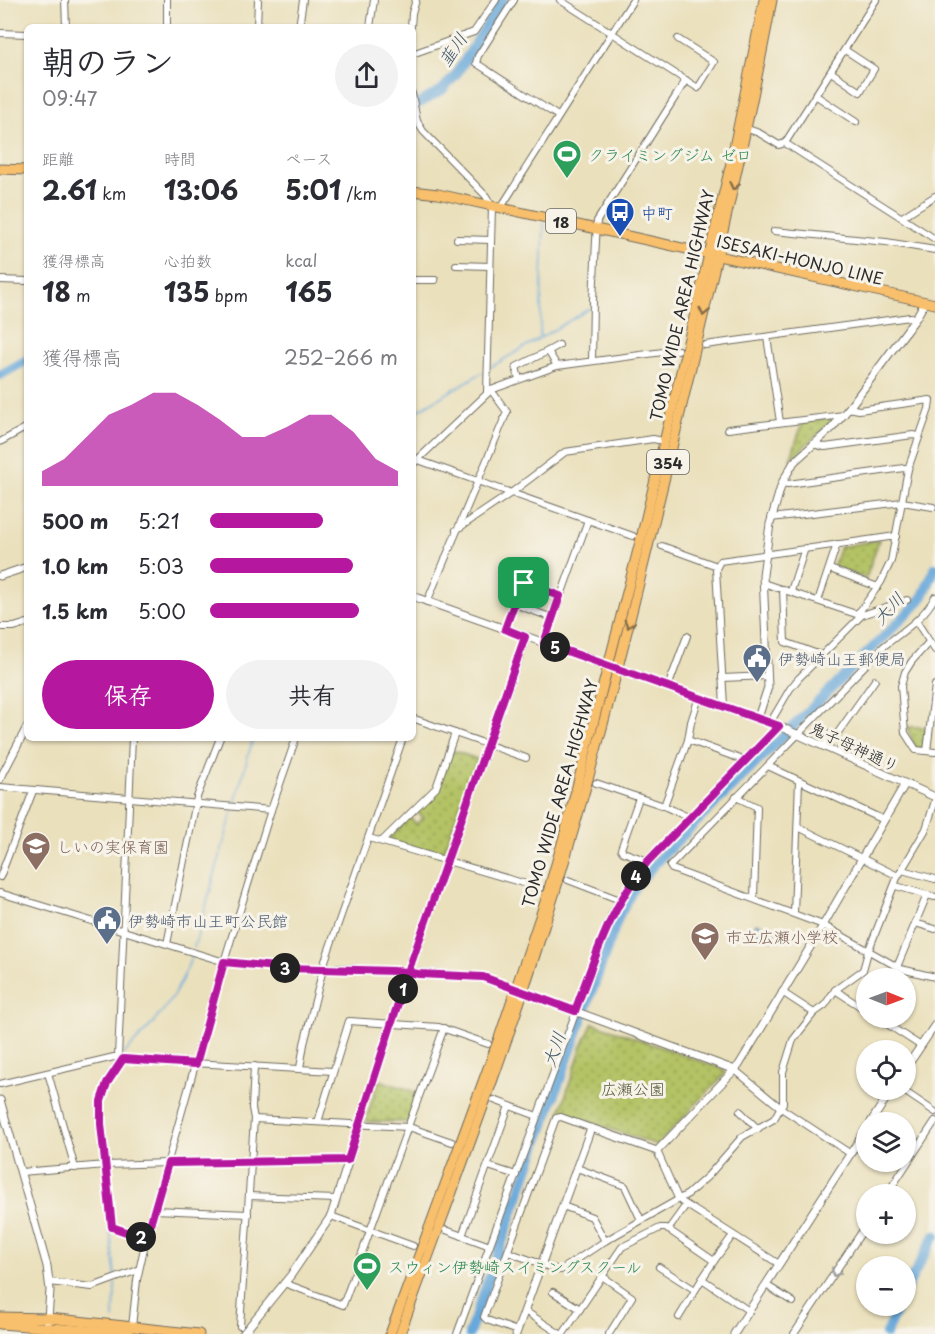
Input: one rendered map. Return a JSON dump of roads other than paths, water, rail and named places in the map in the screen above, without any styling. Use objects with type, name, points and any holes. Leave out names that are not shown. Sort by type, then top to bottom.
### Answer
[{"type":"main road","name":"TOMO WIDE AREA HIGHWAY","points":[[743,128],[764,0]]},
{"type":"main road","name":"TOMO WIDE AREA HIGHWAY","points":[[400,1334],[572,835],[772,0]]},
{"type":"main road","points":[[0,169],[24,170]]},
{"type":"main road","name":"ISESAKI-HONJO LINE","points":[[416,191],[930,303]]},
{"type":"main road","name":"TOMO WIDE AREA HIGHWAY","points":[[614,667],[663,441],[713,254]]},
{"type":"main road","name":"TOMO WIDE AREA HIGHWAY","points":[[390,1334],[519,991]]},
{"type":"main road","points":[[0,1317],[48,1326]]},
{"type":"main road","points":[[0,1324],[199,1334]]},
{"type":"street","points":[[65,0],[66,24]]},
{"type":"street","points":[[167,0],[167,24]]},
{"type":"street","points":[[257,24],[258,0]]},
{"type":"street","points":[[299,24],[303,0]]},
{"type":"street","points":[[370,24],[374,0]]},
{"type":"street","points":[[411,24],[416,0]]},
{"type":"street","points":[[416,53],[474,32],[496,0]]},
{"type":"street","points":[[514,0],[478,56],[476,63],[558,116]]},
{"type":"street","points":[[560,0],[698,87],[714,62],[678,39]]},
{"type":"street","points":[[427,602],[507,412],[489,391],[490,266],[496,208],[633,0]]},
{"type":"street","points":[[743,128],[759,133],[779,145],[785,143],[875,0]]},
{"type":"street","points":[[0,33],[24,34]]},
{"type":"street","points":[[831,72],[860,92],[874,69],[845,50]]},
{"type":"street","points":[[592,361],[596,229],[599,217],[686,80]]},
{"type":"street","points":[[815,95],[856,122]]},
{"type":"street","points":[[416,116],[423,131],[496,208]]},
{"type":"street","points":[[785,143],[935,239]]},
{"type":"street","points":[[902,217],[935,196]]},
{"type":"street","points":[[774,231],[886,242],[935,250]]},
{"type":"street","points":[[457,239],[491,240]]},
{"type":"street","points":[[456,265],[490,266]]},
{"type":"street","points":[[0,280],[24,281]]},
{"type":"street","points":[[416,280],[435,280]]},
{"type":"street","points":[[758,718],[767,692],[768,676],[763,583],[771,518],[782,483],[794,462],[846,411],[916,318],[930,303]]},
{"type":"street","points":[[705,345],[910,316],[916,318]]},
{"type":"street","points":[[767,337],[780,422]]},
{"type":"street","points":[[519,379],[516,367],[559,345]]},
{"type":"street","points":[[548,351],[557,366]]},
{"type":"street","points":[[633,536],[418,460],[489,391],[557,366],[678,351]]},
{"type":"street","points":[[728,429],[930,400],[908,469],[891,561],[861,613],[790,689],[770,723]]},
{"type":"street","points":[[0,442],[24,429]]},
{"type":"street","points":[[813,444],[825,447],[918,436]]},
{"type":"street","points":[[456,530],[511,493],[565,452],[653,439],[663,441]]},
{"type":"street","points":[[782,483],[908,469]]},
{"type":"street","points":[[771,518],[902,502],[933,507]]},
{"type":"street","points":[[544,643],[588,520]]},
{"type":"street","points":[[717,566],[724,560],[896,536]]},
{"type":"street","points":[[818,601],[837,544]]},
{"type":"street","points":[[662,546],[717,566]]},
{"type":"street","points":[[805,548],[787,590],[785,642],[823,656]]},
{"type":"street","points":[[717,566],[724,706]]},
{"type":"street","points":[[0,576],[24,568]]},
{"type":"street","points":[[830,569],[878,587]]},
{"type":"street","points":[[505,629],[521,585],[524,583],[560,596]]},
{"type":"street","points":[[763,583],[856,614],[907,600]]},
{"type":"street","points":[[927,895],[897,967],[823,925],[672,869],[670,866],[884,646],[930,607],[935,597]]},
{"type":"street","points":[[416,598],[781,727],[648,861],[620,900],[606,928],[457,1334]]},
{"type":"street","points":[[514,603],[553,618]]},
{"type":"street","points":[[916,621],[935,650]]},
{"type":"street","points":[[0,627],[24,624]]},
{"type":"street","points":[[668,687],[687,636]]},
{"type":"street","points":[[243,1334],[284,1283],[331,1216],[408,972],[525,637]]},
{"type":"street","points":[[929,642],[909,666],[901,686],[905,733],[916,750],[935,752]]},
{"type":"street","points":[[723,678],[768,676]]},
{"type":"street","points":[[825,746],[830,735],[837,734],[875,680]]},
{"type":"street","points":[[927,751],[935,685]]},
{"type":"street","points":[[664,806],[688,740],[699,697]]},
{"type":"street","points":[[416,719],[526,758]]},
{"type":"street","name":"鬼子母神通り","points":[[781,727],[935,799]]},
{"type":"street","points":[[0,779],[24,733]]},
{"type":"street","points":[[382,841],[436,788],[455,733]]},
{"type":"street","points":[[688,740],[746,761]]},
{"type":"street","points":[[132,741],[120,1058],[101,1101],[101,1124],[112,1227],[146,1239]]},
{"type":"street","points":[[167,944],[196,803],[219,741]]},
{"type":"street","points":[[131,1331],[138,1270],[146,1239],[224,962],[295,741]]},
{"type":"street","points":[[300,1068],[323,969],[402,741]]},
{"type":"street","points":[[768,766],[884,820]]},
{"type":"street","points":[[794,913],[799,781]]},
{"type":"street","points":[[596,783],[664,806],[690,818]]},
{"type":"street","points":[[657,1151],[735,1070],[905,784]]},
{"type":"street","points":[[0,787],[271,810]]},
{"type":"street","points":[[0,877],[33,791]]},
{"type":"street","points":[[736,797],[756,807],[754,898]]},
{"type":"street","points":[[639,798],[621,849],[623,852],[648,861]]},
{"type":"street","points":[[508,1252],[558,1270],[564,1269],[605,1241],[679,1200],[708,1176],[742,1137],[772,1121],[783,1103],[783,1072],[793,1040],[814,1013],[825,1005],[835,990],[863,970],[900,873],[926,829],[935,799]]},
{"type":"street","points":[[798,827],[900,873],[935,879]]},
{"type":"street","points":[[369,838],[540,888]]},
{"type":"street","points":[[568,880],[620,900]]},
{"type":"street","points":[[896,886],[935,897]]},
{"type":"street","points":[[0,893],[224,962],[286,968],[338,968],[483,977],[735,1070],[781,1108],[851,1154]]},
{"type":"street","points":[[915,923],[935,929]]},
{"type":"street","points":[[916,972],[935,976]]},
{"type":"street","points":[[835,990],[856,1004]]},
{"type":"street","points":[[782,992],[814,1013]]},
{"type":"street","points":[[318,1122],[349,1021],[444,1028],[488,1044]]},
{"type":"street","points":[[916,1053],[935,1025]]},
{"type":"street","points":[[284,1283],[343,1305],[444,1028]]},
{"type":"street","points":[[894,1028],[921,1046]]},
{"type":"street","points":[[0,1084],[120,1058],[333,1071]]},
{"type":"street","points":[[240,1326],[254,1119],[252,1108],[254,1066]]},
{"type":"street","points":[[48,1073],[75,1168]]},
{"type":"street","points":[[916,1099],[935,1112]]},
{"type":"street","points":[[494,1100],[537,1116]]},
{"type":"street","points":[[0,1101],[44,1252],[49,1282],[48,1326]]},
{"type":"street","points":[[462,1236],[509,1106]]},
{"type":"street","points":[[740,1111],[758,1129]]},
{"type":"street","points":[[591,1128],[517,1332],[487,1320],[484,1317],[556,1118],[561,1117],[657,1151],[679,1200],[779,1264]]},
{"type":"street","points":[[254,1119],[409,1127],[452,1142]]},
{"type":"street","points":[[894,1184],[935,1121]]},
{"type":"street","points":[[734,1334],[856,1146]]},
{"type":"street","points":[[21,1172],[106,1165],[348,1160]]},
{"type":"street","points":[[488,1166],[516,1175]]},
{"type":"street","points":[[577,1168],[625,1186],[641,1220]]},
{"type":"street","points":[[249,1196],[336,1199]]},
{"type":"street","points":[[668,1230],[686,1205]]},
{"type":"street","points":[[563,1206],[592,1217],[605,1241]]},
{"type":"street","points":[[155,1210],[248,1214]]},
{"type":"street","points":[[331,1216],[413,1246]]},
{"type":"street","points":[[525,1311],[561,1334],[622,1247],[660,1228],[668,1230],[714,1261]]},
{"type":"street","points":[[446,1230],[490,1246]]},
{"type":"street","points":[[679,1317],[733,1235]]},
{"type":"street","points":[[794,1334],[856,1241]]},
{"type":"street","points":[[659,1267],[695,1290]]},
{"type":"street","points":[[49,1282],[92,1287],[138,1270]]},
{"type":"street","points":[[602,1276],[632,1297],[609,1334]]},
{"type":"street","points":[[702,1279],[748,1311]]},
{"type":"street","points":[[766,1285],[793,1302]]},
{"type":"street","points":[[553,1293],[580,1309]]},
{"type":"water","points":[[756,923],[776,930],[773,940],[753,932]]},
{"type":"waterway","name":"韮川","points":[[418,104],[442,90],[455,76],[503,0]]},
{"type":"waterway","points":[[540,338],[544,223]]},
{"type":"waterway","points":[[491,367],[589,309]]},
{"type":"waterway","name":"韮川","points":[[0,375],[24,362]]},
{"type":"waterway","points":[[416,412],[483,372]]},
{"type":"waterway","name":"大川","points":[[469,1334],[619,915],[635,886],[661,857],[915,606],[923,596],[935,568]]},
{"type":"waterway","points":[[235,803],[252,741]]},
{"type":"waterway","points":[[194,948],[233,810]]},
{"type":"waterway","points":[[123,1055],[164,1010],[179,985],[192,955]]},
{"type":"waterway","points":[[98,1120],[102,1090],[117,1063]]},
{"type":"waterway","points":[[110,1229],[115,1274]]},
{"type":"waterway","points":[[916,1270],[935,1235]]},
{"type":"waterway","points":[[114,1319],[115,1283]]},
{"type":"waterway","points":[[886,1334],[893,1316]]},
{"type":"place","name":"クライミングジム ゼロ","points":[[567,180]]},
{"type":"place","name":"中町","points":[[620,238]]},
{"type":"place","name":"伊勢崎山王郵便局","points":[[757,684]]},
{"type":"place","name":"しいの実保育園","points":[[36,872]]},
{"type":"place","name":"伊勢崎市山王町公民館","points":[[107,946]]},
{"type":"place","name":"市立広瀬小学校","points":[[705,962]]},
{"type":"place","name":"スウィン伊勢崎スイミングスクール","points":[[367,1292]]},
{"type":"park label","name":"広瀬公園","points":[[633,1088]]}]
